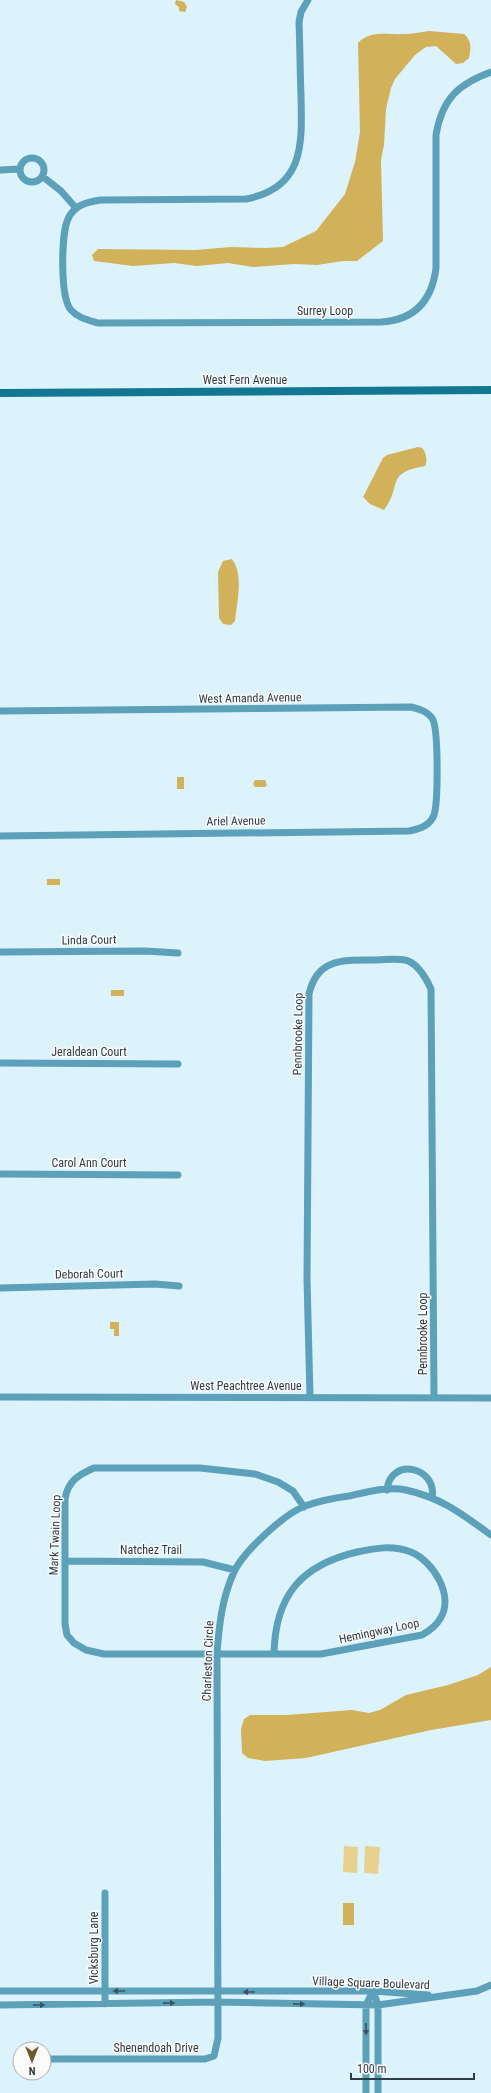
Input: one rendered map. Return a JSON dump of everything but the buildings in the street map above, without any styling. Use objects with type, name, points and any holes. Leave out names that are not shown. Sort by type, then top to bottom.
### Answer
[{"type":"street","points":[[42,176],[61,191],[76,208],[87,202],[101,200],[246,199],[267,192],[280,184],[296,163],[301,146],[299,22],[301,12],[308,0]]},
{"type":"street","name":"Surrey Loop","points":[[76,208],[68,219],[63,235],[64,293],[70,310],[79,317],[98,323],[381,322],[404,318],[418,309],[428,297],[434,284],[436,268],[436,135],[439,120],[445,106],[454,93],[473,78],[491,72]]},
{"type":"street","points":[[36,159],[44,168],[42,176],[37,181],[28,182],[22,178],[20,168],[24,161],[36,159]]},
{"type":"street","points":[[0,170],[20,168]]},
{"type":"street","name":"West Fern Avenue","points":[[0,392],[491,390]]},
{"type":"street","name":"West Amanda Avenue","points":[[0,711],[411,707],[427,712],[433,719],[436,728],[436,783]]},
{"type":"street","name":"Ariel Avenue","points":[[0,836],[409,831],[421,828],[434,816],[436,783]]},
{"type":"street","name":"Linda Court","points":[[0,952],[145,951],[178,953]]},
{"type":"street","name":"Pennbrooke Loop","points":[[310,1398],[308,1287],[309,994],[312,980],[320,970],[337,962],[352,960],[406,960],[425,976],[432,989],[434,1398]]},
{"type":"street","name":"Jeraldean Court","points":[[0,1063],[178,1064]]},
{"type":"street","name":"Carol Ann Court","points":[[0,1174],[178,1174]]},
{"type":"street","name":"Deborah Court","points":[[0,1288],[155,1284],[179,1286]]},
{"type":"street","name":"West Peachtree Avenue","points":[[0,1397],[491,1398]]},
{"type":"street","name":"Mark Twain Loop","points":[[217,1654],[104,1654],[86,1650],[74,1643],[68,1635],[65,1624],[64,1499],[66,1491],[76,1477],[94,1468],[224,1469],[255,1474],[278,1482],[293,1491],[304,1507]]},
{"type":"street","points":[[387,1490],[388,1481],[392,1475],[405,1468],[419,1471],[426,1477],[432,1485],[432,1498]]},
{"type":"street","name":"Charleston Circle","points":[[217,2002],[217,1654],[219,1622],[224,1599],[235,1570],[244,1556],[264,1536],[304,1507],[334,1498],[387,1490],[405,1490],[432,1498],[453,1507],[491,1535]]},
{"type":"street","name":"Hemingway Loop","points":[[217,1654],[274,1654],[321,1654],[422,1635],[432,1629],[441,1618],[445,1602],[440,1580],[430,1565],[412,1552],[393,1547],[377,1547],[330,1560],[312,1569],[293,1588],[279,1614],[274,1634],[274,1654]]},
{"type":"street","name":"Natchez Trail","points":[[65,1561],[203,1562],[235,1570]]},
{"type":"street","name":"Vicksburg Lane","points":[[105,1893],[105,2004]]},
{"type":"street","points":[[442,1996],[477,1992],[491,1985]]},
{"type":"street","name":"Village Square Boulevard","points":[[0,1991],[374,1991],[442,1996]]},
{"type":"street","points":[[366,2093],[366,2005],[374,1991]]},
{"type":"street","points":[[374,1991],[378,2005],[378,2093]]},
{"type":"street","name":"Village Square Boulevard","points":[[0,2005],[217,2002],[378,2005],[442,1996]]},
{"type":"street","name":"Shenendoah Drive","points":[[52,2059],[206,2059],[214,2056],[218,2038],[217,2002]]},
{"type":"shaded area","points":[[176,0],[184,2],[187,7],[185,12],[179,11],[179,7],[175,4]]},
{"type":"shaded area","points":[[429,31],[464,34],[470,45],[469,58],[463,63],[456,64],[436,46],[426,47],[415,55],[395,79],[391,88],[386,109],[384,145],[381,160],[383,241],[357,261],[343,261],[317,265],[294,264],[253,267],[228,263],[197,266],[174,263],[133,266],[94,261],[92,255],[98,249],[196,250],[231,247],[283,247],[316,231],[345,194],[355,162],[360,132],[358,43],[368,36]]},
{"type":"shaded area","points":[[418,447],[422,448],[425,454],[425,466],[404,472],[399,477],[390,502],[384,510],[370,504],[363,497],[383,458],[387,455]]},
{"type":"shaded area","points":[[232,559],[236,565],[238,573],[239,589],[235,621],[231,625],[223,624],[219,618],[218,572],[223,561]]},
{"type":"shaded area","points":[[177,777],[184,777],[184,789],[177,789]]},
{"type":"shaded area","points":[[255,780],[265,780],[267,785],[265,787],[255,787],[253,784]]},
{"type":"shaded area","points":[[47,879],[60,879],[60,885],[47,885]]},
{"type":"shaded area","points":[[111,990],[124,990],[124,996],[111,996]]},
{"type":"shaded area","points":[[110,1322],[119,1322],[119,1336],[114,1336],[114,1329],[110,1329]]},
{"type":"shaded area","points":[[491,1667],[491,1720],[431,1730],[306,1758],[265,1761],[248,1758],[242,1753],[241,1729],[244,1719],[250,1715],[287,1715],[352,1710],[369,1713],[380,1710],[406,1695],[448,1685],[478,1675]]},
{"type":"shaded area","points":[[344,1846],[358,1847],[357,1873],[343,1872]]},
{"type":"shaded area","points":[[365,1846],[380,1847],[378,1874],[364,1873]]},
{"type":"shaded area","points":[[343,1903],[354,1903],[354,1925],[343,1925]]}]
